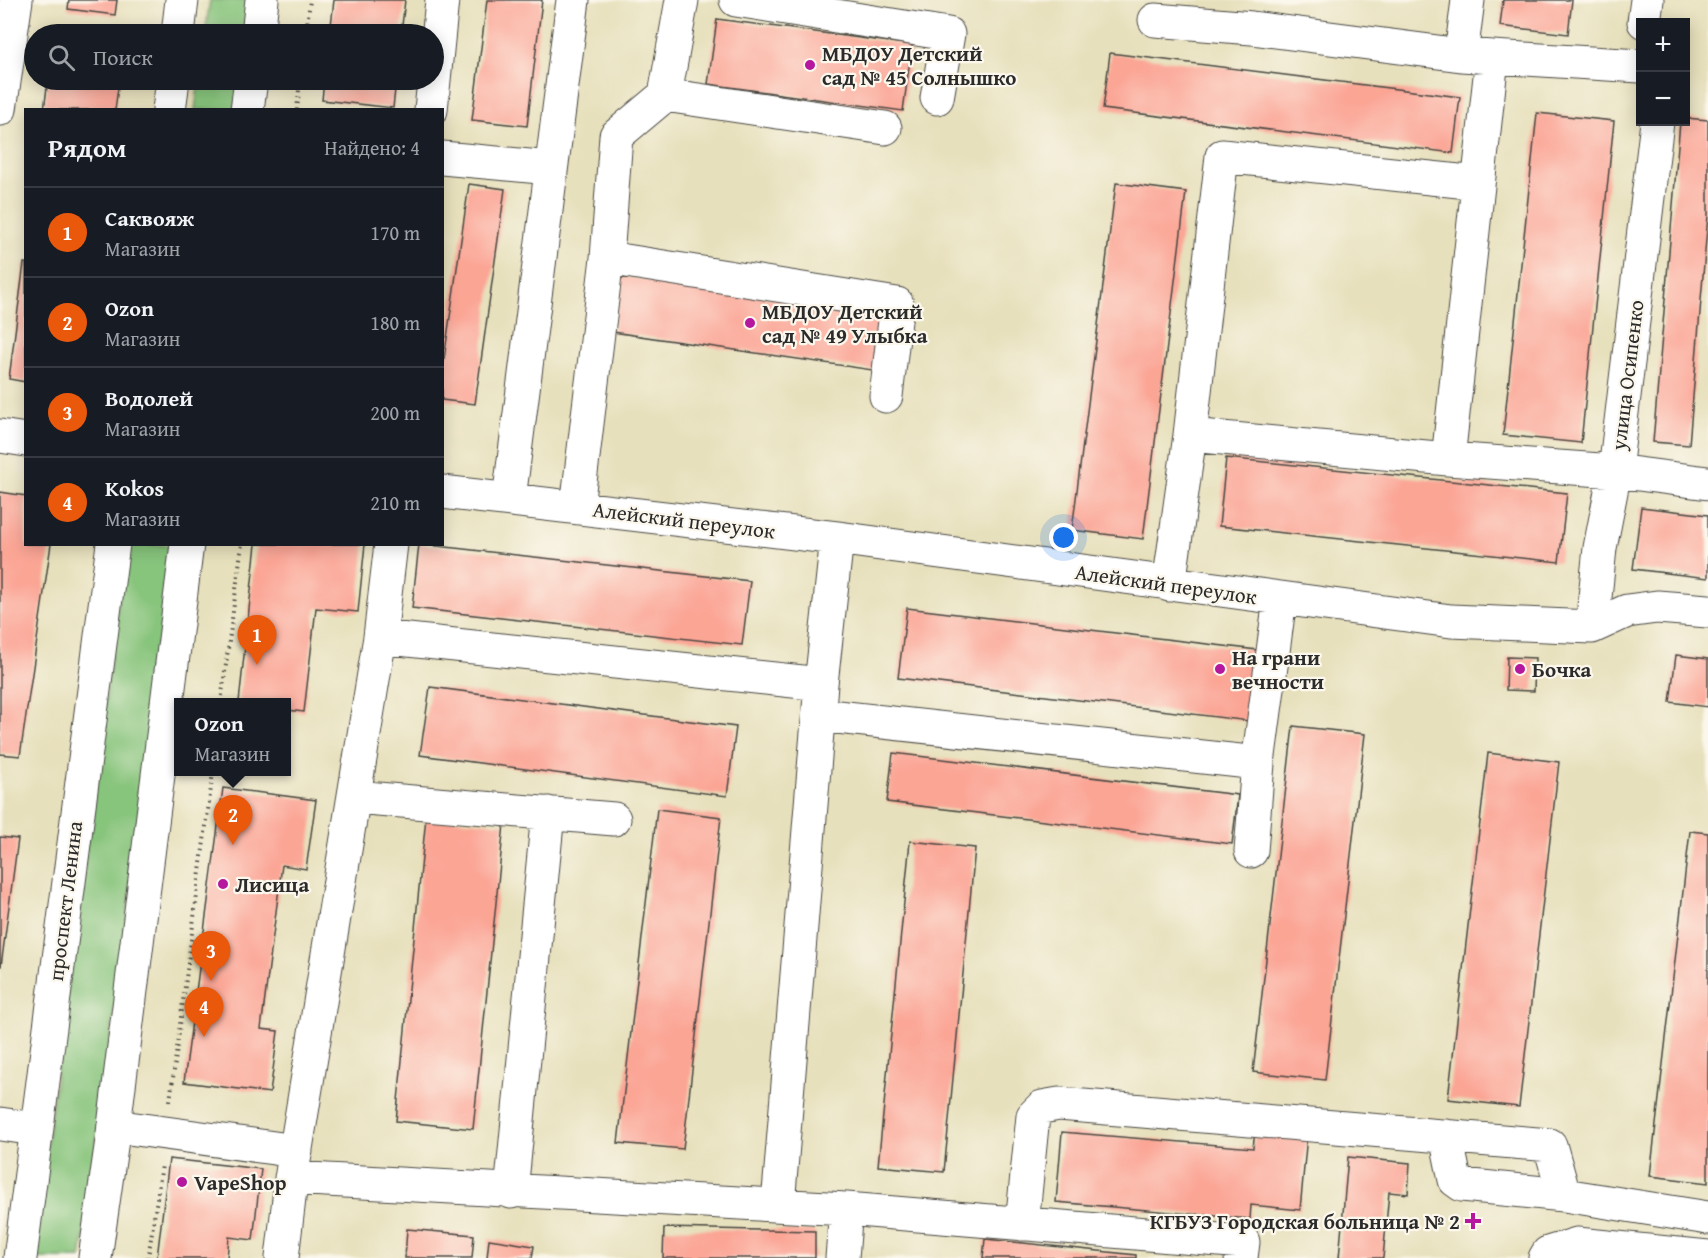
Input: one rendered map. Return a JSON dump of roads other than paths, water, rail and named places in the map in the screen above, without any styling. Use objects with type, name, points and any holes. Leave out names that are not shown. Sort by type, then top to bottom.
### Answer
[{"type":"street","points":[[0,109],[16,0]]},
{"type":"street","points":[[179,24],[182,0]]},
{"type":"street","points":[[259,24],[262,0]]},
{"type":"street","points":[[440,24],[442,0]]},
{"type":"street","points":[[509,499],[573,0]]},
{"type":"street","points":[[577,507],[607,258],[616,136],[665,95],[682,0]]},
{"type":"street","points":[[736,0],[948,34],[937,98]]},
{"type":"street","points":[[1448,459],[1478,183],[1476,56],[1468,0]]},
{"type":"street","points":[[1645,18],[1647,0]]},
{"type":"street","points":[[1155,20],[1253,14],[1476,56],[1636,64]]},
{"type":"street","points":[[169,108],[171,90]]},
{"type":"street","points":[[247,108],[250,90]]},
{"type":"street","points":[[431,108],[433,90]]},
{"type":"street","points":[[665,95],[885,128]]},
{"type":"street","name":"улица Осипенко","points":[[1592,627],[1600,548],[1615,471],[1657,126]]},
{"type":"street","points":[[1168,585],[1190,435],[1222,156],[1478,183]]},
{"type":"street","points":[[444,158],[551,168]]},
{"type":"street","points":[[607,258],[897,304],[886,396]]},
{"type":"street","points":[[1190,435],[1448,459],[1615,471],[1708,483]]},
{"type":"street","points":[[0,436],[24,440]]},
{"type":"street","name":"Алейский переулок","points":[[444,492],[837,538],[1168,585],[1451,621],[1592,627],[1627,611],[1657,607],[1708,611]]},
{"type":"street","points":[[778,1205],[820,700],[837,538]]},
{"type":"street","name":"проспект Ленина","points":[[20,1258],[113,546]]},
{"type":"street","points":[[95,1258],[114,1126],[187,546]]},
{"type":"street","points":[[282,1258],[294,1164],[380,637],[391,546]]},
{"type":"street","points":[[1251,851],[1258,763],[1280,599]]},
{"type":"street","points":[[380,637],[1258,763]]},
{"type":"street","points":[[354,797],[614,819]]},
{"type":"street","points":[[511,1192],[548,813]]},
{"type":"street","points":[[1022,1224],[1033,1116],[1042,1107],[1059,1104],[1550,1145],[1564,1195]]},
{"type":"street","points":[[0,1124],[36,1129]]},
{"type":"street","points":[[114,1126],[166,1133],[294,1164],[511,1192],[846,1209],[1243,1242],[1241,1258]]},
{"type":"street","points":[[1446,1136],[1455,1180],[1462,1185],[1564,1195],[1708,1218]]},
{"type":"street","points":[[842,1258],[846,1209]]},
{"type":"street","points":[[1545,1258],[1548,1254],[1577,1244],[1636,1254],[1708,1257]]},
{"type":"place","name":"МБДОУ Детский сад № 45 Солнышко","points":[[810,65]]},
{"type":"place","name":"МБДОУ Детский сад № 49 Улыбка","points":[[750,323]]},
{"type":"place","name":"Саквояж","points":[[257,665]]},
{"type":"place","name":"На грани вечности","points":[[1220,669]]},
{"type":"place","name":"Бочка","points":[[1520,669]]},
{"type":"place","name":"Ozon","points":[[233,845]]},
{"type":"place","name":"Лисица","points":[[223,884]]},
{"type":"place","name":"Водолей","points":[[211,981]]},
{"type":"place","name":"Kokos","points":[[204,1037]]},
{"type":"place","name":"VapeShop","points":[[182,1182]]},
{"type":"place","name":"КГБУЗ Городская больница № 2","points":[[1473,1221]]}]
